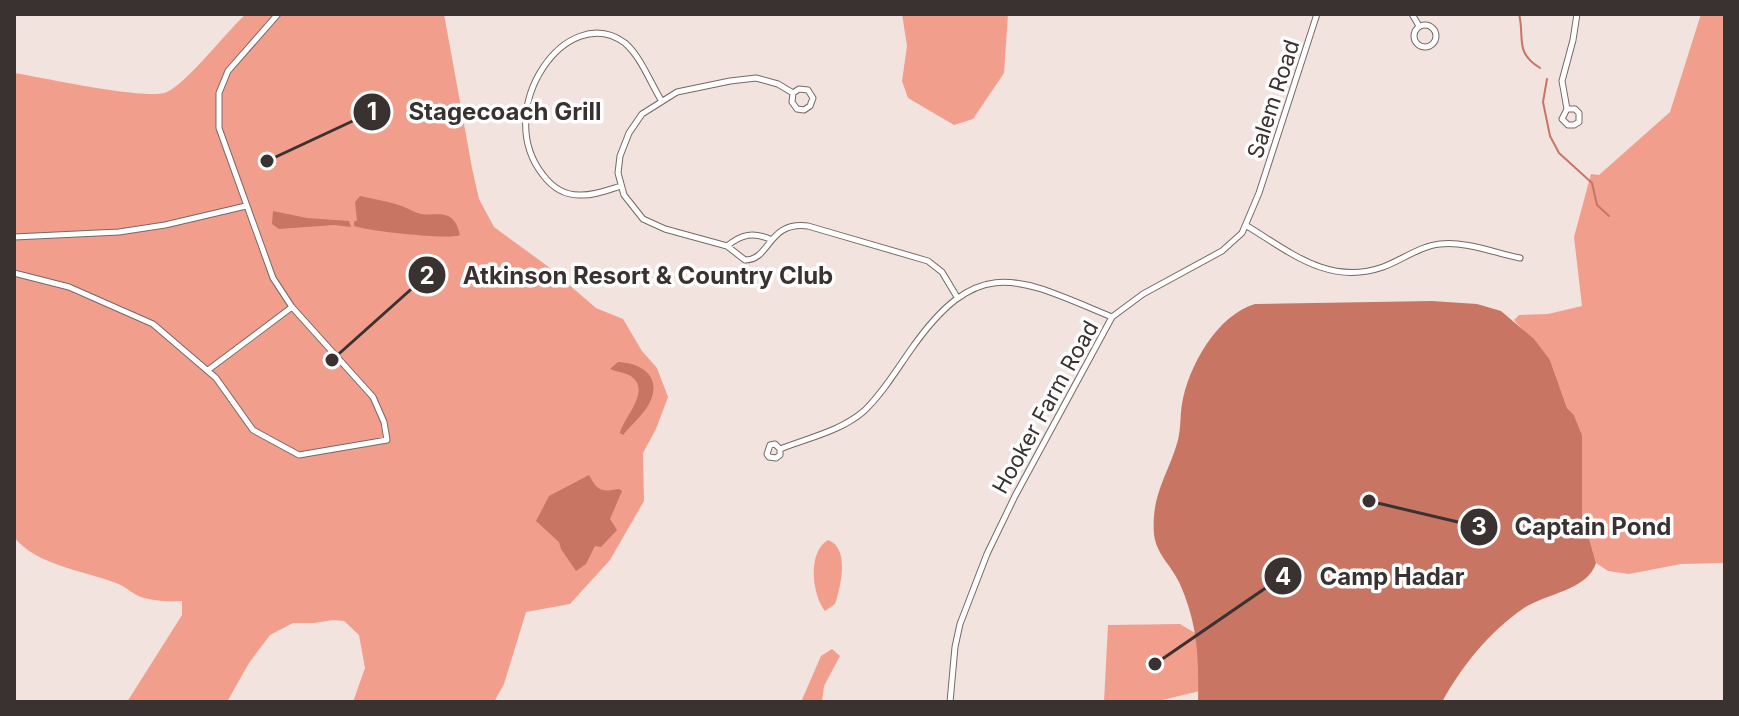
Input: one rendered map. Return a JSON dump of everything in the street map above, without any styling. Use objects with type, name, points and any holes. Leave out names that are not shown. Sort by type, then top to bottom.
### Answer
[{"type":"street","points":[[14,273],[69,287],[161,330],[208,370],[253,430],[299,455],[387,440],[379,409],[365,386],[292,307],[268,267],[219,128],[219,93],[234,62],[278,14]]},
{"type":"street","name":"Salem Road","points":[[1259,193],[1317,14]]},
{"type":"street","points":[[1412,14],[1419,26]]},
{"type":"street","points":[[1567,109],[1562,81],[1577,14]]},
{"type":"street","points":[[1426,25],[1435,31],[1436,38],[1429,46],[1416,42],[1414,35],[1419,26],[1426,25]]},
{"type":"street","points":[[621,186],[573,195],[556,188],[539,172],[529,150],[525,127],[525,109],[533,80],[559,47],[579,35],[603,33],[620,40],[633,52],[661,100]]},
{"type":"street","points":[[793,93],[772,82],[748,78],[689,89],[661,100],[642,114],[623,144],[618,167],[621,186],[630,206],[648,222],[727,246],[741,258],[750,260],[758,257],[770,239],[790,227],[802,225],[920,257],[938,268],[957,297]]},
{"type":"street","points":[[799,89],[808,90],[813,98],[812,105],[804,110],[797,109],[792,102],[793,93],[799,89]]},
{"type":"street","name":"Hooker Farm Road","points":[[950,702],[957,635],[987,554],[1022,482],[1112,317],[1132,301],[1237,240],[1247,226],[1259,193]]},
{"type":"street","points":[[14,237],[119,232],[246,206]]},
{"type":"street","points":[[1247,226],[1301,260],[1334,272],[1370,271],[1437,244],[1461,245],[1520,258]]},
{"type":"street","points":[[727,246],[750,234],[770,239]]},
{"type":"street","points":[[780,449],[846,423],[865,410],[933,318],[957,297],[991,283],[1016,281],[1039,287],[1112,317]]},
{"type":"street","points":[[208,370],[292,307]]},
{"type":"shaded area","points":[[246,14],[444,14],[479,199],[494,227],[546,265],[596,308],[623,319],[642,351],[657,368],[668,397],[643,453],[644,501],[610,560],[570,604],[526,612],[504,684],[494,702],[353,702],[365,668],[359,635],[344,621],[333,620],[293,623],[270,635],[249,663],[227,702],[127,702],[182,615],[182,601],[140,597],[116,583],[35,555],[14,537],[14,73],[117,91],[167,92],[176,87]]},
{"type":"shaded area","points":[[902,14],[1008,14],[1004,73],[973,119],[954,125],[908,98],[902,81],[907,46]]},
{"type":"shaded area","points":[[1701,14],[1725,14],[1725,563],[1681,564],[1629,574],[1608,571],[1596,563],[1582,513],[1582,435],[1574,415],[1567,408],[1550,360],[1514,320],[1519,315],[1548,314],[1582,306],[1574,237],[1591,174],[1599,175],[1670,112]]},
{"type":"shaded area","points":[[360,196],[396,204],[421,214],[447,216],[457,225],[460,235],[408,234],[354,226],[357,220],[355,202]]},
{"type":"shaded area","points":[[273,211],[307,218],[349,221],[351,227],[334,225],[279,229],[272,224]]},
{"type":"shaded area","points":[[1432,301],[1477,304],[1501,311],[1534,339],[1550,360],[1567,408],[1574,415],[1582,435],[1582,513],[1596,563],[1591,572],[1575,585],[1524,608],[1499,628],[1468,663],[1442,702],[1198,702],[1194,627],[1179,582],[1158,548],[1154,520],[1158,496],[1178,440],[1185,390],[1206,344],[1228,319],[1255,304]]},
{"type":"shaded area","points":[[618,362],[635,365],[648,373],[653,386],[653,394],[646,408],[623,435],[620,433],[622,427],[635,404],[639,388],[629,375],[610,369]]},
{"type":"shaded area","points":[[589,475],[601,490],[622,491],[610,519],[617,530],[601,547],[595,546],[586,564],[576,571],[559,542],[536,521],[549,496]]},
{"type":"shaded area","points":[[828,540],[839,551],[842,568],[835,604],[825,611],[817,595],[814,564],[821,546]]},
{"type":"shaded area","points":[[1180,624],[1202,637],[1204,690],[1154,702],[1104,702],[1108,625]]},
{"type":"shaded area","points":[[832,649],[840,656],[824,686],[822,702],[801,702],[821,656]]},
{"type":"waterway","points":[[1519,14],[1524,50],[1540,68]]},
{"type":"waterway","points":[[1547,79],[1543,102],[1550,136],[1559,153],[1592,183],[1597,205],[1609,216]]},
{"type":"place","name":"Stagecoach Grill","points":[[267,161]]},
{"type":"place","name":"Atkinson Resort & Country Club","points":[[332,360]]},
{"type":"place","name":"Captain Pond","points":[[1369,501]]},
{"type":"place","name":"Camp Hadar","points":[[1155,664]]}]
